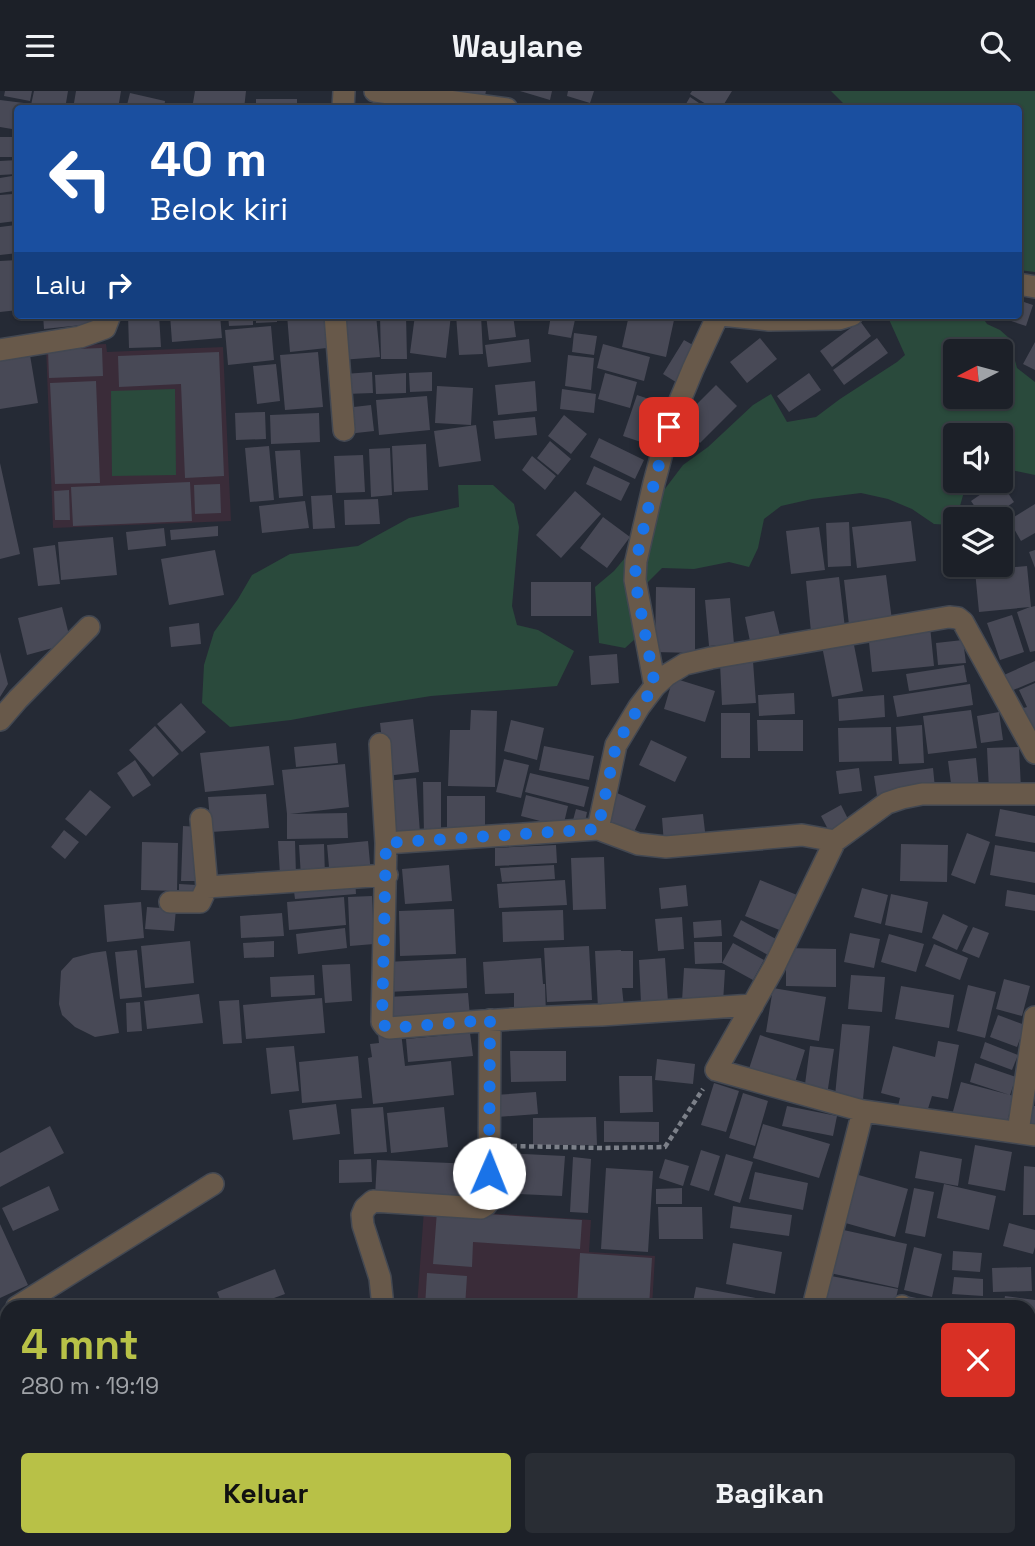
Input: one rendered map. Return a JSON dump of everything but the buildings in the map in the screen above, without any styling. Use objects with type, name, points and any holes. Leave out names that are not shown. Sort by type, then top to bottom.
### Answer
[{"type":"street","points":[[375,91],[478,105]]},
{"type":"street","points":[[0,350],[88,335],[105,328],[108,319]]},
{"type":"street","points":[[335,319],[344,430]]},
{"type":"street","points":[[655,686],[635,580],[636,561],[669,427],[717,319]]},
{"type":"street","points":[[759,319],[839,319]]},
{"type":"street","points":[[598,829],[616,745],[639,707],[667,675],[685,664],[711,658],[954,617],[968,629],[1035,753]]},
{"type":"street","points":[[0,720],[89,627]]},
{"type":"street","points":[[380,744],[387,875],[382,1022],[385,1026],[389,1028],[753,1005]]},
{"type":"street","points":[[1035,795],[922,794],[902,798],[887,803],[835,841],[774,967],[716,1070],[863,1111],[1026,1133],[1035,1017]]},
{"type":"street","points":[[170,902],[200,902],[207,887],[201,819]]},
{"type":"street","points":[[386,843],[598,829],[638,844],[666,847],[802,835],[835,841]]},
{"type":"street","points":[[207,887],[387,875]]},
{"type":"street","points":[[382,1300],[380,1278],[363,1225],[362,1215],[365,1208],[373,1201],[481,1207],[489,1201],[490,1020]]},
{"type":"street","points":[[815,1300],[863,1111]]},
{"type":"street","points":[[28,1300],[213,1185]]},
{"type":"path","points":[[490,1146],[665,1147],[716,1070]]},
{"type":"shaded area","points":[[106,344],[107,352],[223,347],[231,521],[53,528],[46,346]]},
{"type":"shaded area","points":[[424,1209],[591,1220],[589,1252],[655,1256],[652,1300],[418,1300]]},
{"type":"green space","points":[[831,91],[1035,91],[1035,272],[1022,270],[1022,105],[845,105]]},
{"type":"green space","points":[[889,319],[984,319],[1009,339],[943,339],[943,409],[1013,409],[1013,353],[1017,368],[1035,382],[1035,475],[1013,470],[1013,423],[943,423],[943,493],[964,493],[960,507],[943,507],[943,525],[934,524],[912,509],[888,499],[861,493],[781,506],[764,519],[758,548],[749,567],[729,562],[694,569],[662,568],[646,584],[644,631],[625,648],[599,643],[595,587],[614,571],[640,540],[658,498],[683,465],[708,447],[753,405],[771,394],[787,422],[816,417],[905,355]]},
{"type":"green space","points":[[175,389],[176,475],[112,476],[111,391]]},
{"type":"green space","points":[[458,485],[493,485],[514,504],[519,527],[512,606],[517,625],[538,630],[574,651],[557,686],[431,696],[291,720],[230,727],[202,703],[204,665],[214,632],[252,575],[290,554],[358,546],[409,518],[459,507]]},
{"type":"route","points":[[489,1173],[490,1020],[389,1028],[382,1022],[386,843],[598,829],[616,745],[655,686],[635,580],[636,561],[669,427]]}]
